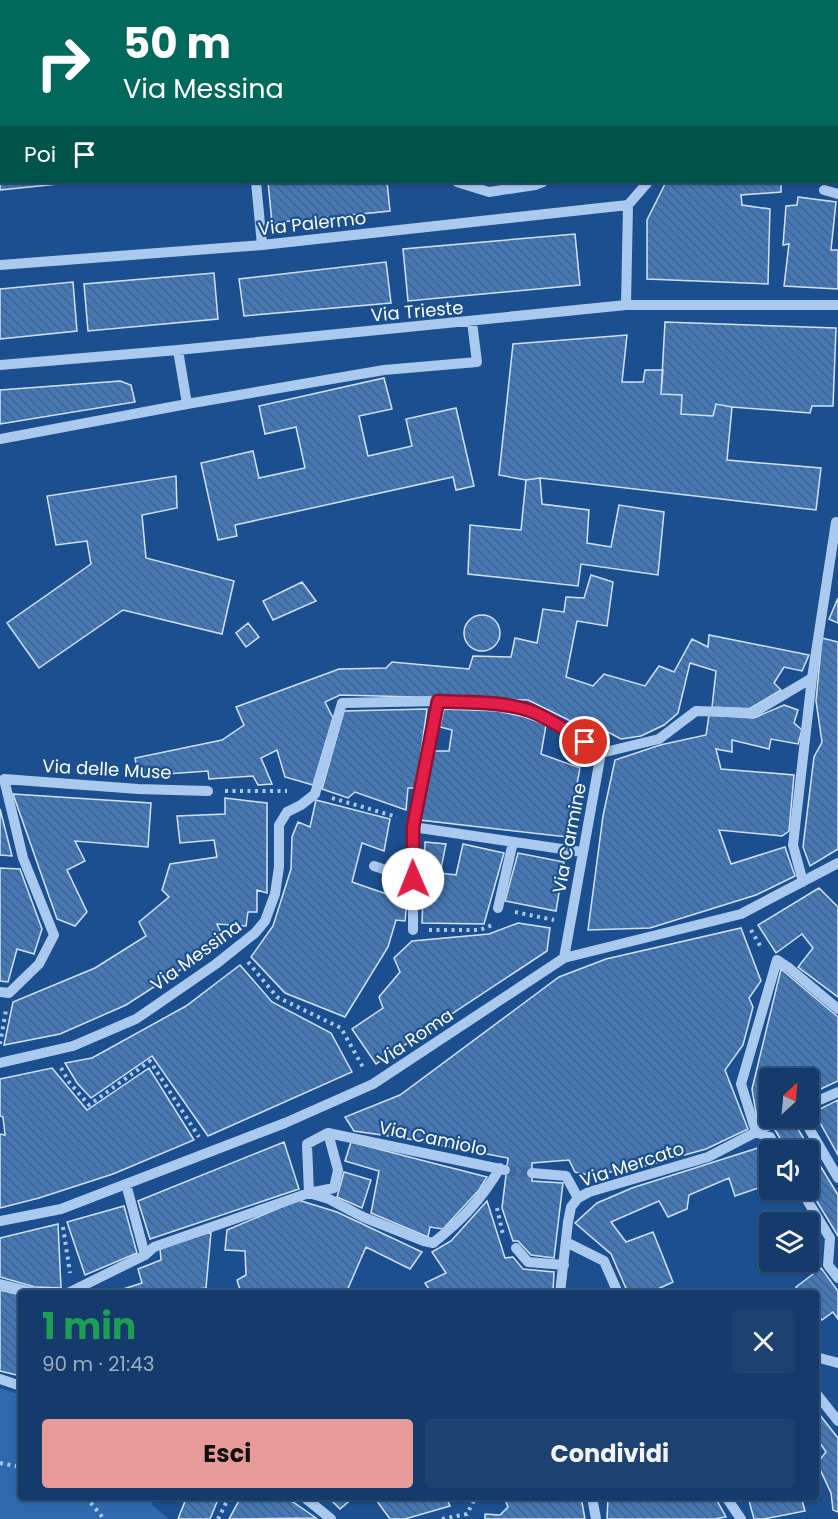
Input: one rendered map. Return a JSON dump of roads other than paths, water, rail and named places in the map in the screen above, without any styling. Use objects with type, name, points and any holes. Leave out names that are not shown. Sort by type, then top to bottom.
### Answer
[{"type":"street","points":[[256,183],[262,245]]},
{"type":"street","points":[[460,183],[489,192],[540,183]]},
{"type":"street","points":[[626,305],[628,205],[647,183]]},
{"type":"street","points":[[824,190],[838,194]]},
{"type":"street","name":"Via Palermo","points":[[0,265],[262,245],[628,205]]},
{"type":"street","name":"Via Trieste","points":[[0,365],[472,322],[626,305],[838,305]]},
{"type":"street","points":[[0,440],[384,370],[477,362],[472,322]]},
{"type":"street","points":[[178,350],[188,404]]},
{"type":"street","points":[[803,882],[793,845],[812,678],[837,520]]},
{"type":"street","points":[[602,753],[658,739],[696,711],[753,713],[812,678]]},
{"type":"street","points":[[413,930],[413,827],[438,701]]},
{"type":"street","name":"Via Messina","points":[[0,1063],[73,1046],[136,1018],[216,964],[255,933],[265,921],[275,894],[279,867],[279,825],[287,812],[315,794],[342,703],[438,701],[503,705],[527,710],[552,722],[602,753]]},
{"type":"street","name":"Via Carmine","points":[[564,958],[602,753]]},
{"type":"street","name":"Via delle Muse","points":[[5,993],[39,964],[54,935],[23,858],[2,778],[138,789],[208,791]]},
{"type":"street","points":[[413,827],[582,852]]},
{"type":"street","points":[[498,908],[513,842]]},
{"type":"street","name":"Via Roma","points":[[0,1221],[61,1209],[285,1123],[374,1084],[564,958],[741,914],[838,863]]},
{"type":"street","points":[[374,866],[413,879]]},
{"type":"street","points":[[772,1140],[770,1137],[756,1132],[741,1084],[777,960],[838,1009]]},
{"type":"street","points":[[819,1100],[838,1092]]},
{"type":"street","name":"Via Mercato","points":[[560,1290],[571,1208],[578,1198],[589,1192],[708,1157],[764,1128]]},
{"type":"street","points":[[809,1128],[838,1178]]},
{"type":"street","points":[[75,1290],[145,1255],[154,1247],[309,1193],[334,1188],[338,1170],[328,1133],[307,1144],[309,1193]]},
{"type":"street","name":"Via Camiolo","points":[[309,1193],[329,1199],[363,1217],[433,1243],[453,1227],[485,1194],[503,1169],[328,1133]]},
{"type":"street","points":[[532,1173],[567,1176],[578,1198]]},
{"type":"street","points":[[126,1184],[145,1255]]},
{"type":"street","points":[[807,1200],[830,1238],[828,1265],[838,1278]]},
{"type":"street","points":[[566,1242],[604,1261],[617,1290]]},
{"type":"street","points":[[516,1248],[528,1262],[564,1265]]},
{"type":"street","points":[[0,1284],[24,1290]]},
{"type":"street","points":[[819,1358],[838,1363]]},
{"type":"street","points":[[0,1379],[18,1385]]},
{"type":"street","points":[[819,1397],[838,1421]]},
{"type":"street","points":[[308,1500],[330,1517]]},
{"type":"street","points":[[593,1500],[596,1519]]},
{"type":"street","points":[[728,1500],[741,1519]]},
{"type":"tunnel","points":[[506,1170],[532,1173]]}]
